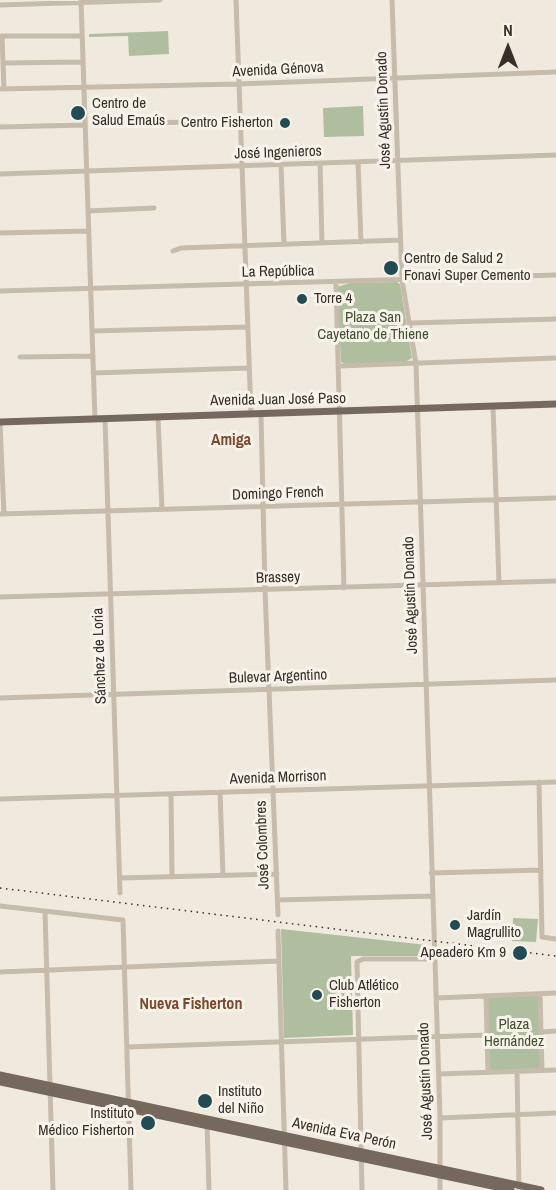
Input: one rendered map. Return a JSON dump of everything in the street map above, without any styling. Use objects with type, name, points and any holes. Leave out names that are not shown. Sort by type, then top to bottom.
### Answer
[{"type":"main road","name":"Avenida Juan José Paso","points":[[0,422],[556,404]]},
{"type":"main road","name":"Avenida Eva Perón","points":[[0,1075],[49,1089],[128,1106],[518,1188],[541,1190]]},
{"type":"main road","name":"Avenida Eva Perón","points":[[0,1082],[49,1089]]},
{"type":"main road","name":"Avenida Eva Perón","points":[[440,1172],[511,1190]]},
{"type":"street","points":[[2,3],[158,0]]},
{"type":"street","points":[[236,0],[251,414]]},
{"type":"street","name":"José Agustín Donado","points":[[392,0],[402,280],[416,364],[436,1038],[439,1074],[440,1190]]},
{"type":"street","points":[[81,1],[95,419]]},
{"type":"street","points":[[2,89],[2,36],[82,36]]},
{"type":"street","points":[[3,63],[83,62]]},
{"type":"street","name":"Avenida Génova","points":[[2,89],[239,84],[556,72]]},
{"type":"street","points":[[143,123],[240,121]]},
{"type":"street","points":[[0,127],[85,125]]},
{"type":"street","name":"José Ingenieros","points":[[0,174],[556,155]]},
{"type":"street","points":[[358,162],[361,242]]},
{"type":"street","points":[[320,163],[322,243]]},
{"type":"street","points":[[281,165],[284,244]]},
{"type":"street","points":[[88,211],[154,208]]},
{"type":"street","points":[[0,233],[89,231]]},
{"type":"street","points":[[173,251],[181,248],[400,240]]},
{"type":"street","name":"La República","points":[[0,291],[556,275]]},
{"type":"street","points":[[336,283],[344,588]]},
{"type":"street","points":[[410,323],[556,319]]},
{"type":"street","points":[[92,331],[248,327]]},
{"type":"street","points":[[20,357],[93,356]]},
{"type":"street","points":[[338,366],[556,358]]},
{"type":"street","points":[[93,373],[249,368]]},
{"type":"street","points":[[493,406],[499,583]]},
{"type":"street","name":"José Colombres","points":[[261,414],[278,915]]},
{"type":"street","points":[[158,417],[162,509]]},
{"type":"street","name":"Sánchez de Loria","points":[[105,419],[120,893]]},
{"type":"street","points":[[0,422],[2,514]]},
{"type":"street","name":"Domingo French","points":[[2,514],[556,498]]},
{"type":"street","name":"Brassey","points":[[0,597],[556,581]]},
{"type":"street","name":"Bulevar Argentino","points":[[0,698],[556,680]]},
{"type":"street","points":[[539,782],[542,937],[556,939]]},
{"type":"street","name":"Avenida Morrison","points":[[0,799],[556,782]]},
{"type":"street","points":[[220,792],[223,875]]},
{"type":"street","points":[[171,794],[172,877]]},
{"type":"street","points":[[431,873],[541,870]]},
{"type":"street","points":[[120,878],[277,874]]},
{"type":"street","points":[[278,900],[432,896]]},
{"type":"street","points":[[0,906],[123,920],[131,1190]]},
{"type":"street","points":[[45,911],[53,1190]]},
{"type":"street","points":[[278,931],[286,1190]]},
{"type":"street","points":[[362,1190],[357,963],[363,959],[434,959]]},
{"type":"street","points":[[0,972],[278,962]]},
{"type":"street","points":[[436,998],[556,993]]},
{"type":"street","points":[[540,994],[542,1070]]},
{"type":"street","points":[[486,996],[488,1072]]},
{"type":"street","points":[[541,1032],[556,1031]]},
{"type":"street","points":[[127,1047],[487,1035]]},
{"type":"street","points":[[439,1074],[556,1070]]},
{"type":"street","points":[[517,1071],[518,1188]]},
{"type":"street","points":[[440,1118],[556,1113]]},
{"type":"street","points":[[207,1122],[209,1190]]},
{"type":"green space","points":[[168,31],[169,54],[129,56],[128,36],[89,37],[89,34]]},
{"type":"green space","points":[[363,106],[364,136],[324,137],[323,108]]},
{"type":"green space","name":"Plaza San Cayetano de Thiene","points":[[397,282],[400,284],[412,358],[405,362],[346,364],[341,362],[337,287],[350,283]]},
{"type":"green space","points":[[513,918],[538,919],[536,942],[512,941]]},
{"type":"green space","name":"Club Atlético Fisherton","points":[[281,929],[427,945],[429,953],[427,956],[351,956],[353,1035],[284,1038]]},
{"type":"green space","name":"Plaza Hernández","points":[[540,994],[542,1070],[488,1072],[486,996]]},
{"type":"railway","points":[[0,888],[556,956]]},
{"type":"place","name":"Centro de Salud Emaús","points":[[78,113]]},
{"type":"place","name":"Centro Fisherton","points":[[285,123]]},
{"type":"place","name":"Centro de Salud 2 Fonavi Super Cemento","points":[[391,268]]},
{"type":"place","name":"Torre 4","points":[[302,299]]},
{"type":"place","name":"Jardín Magrullito","points":[[455,925]]},
{"type":"place","name":"Apeadero Km 9","points":[[520,953]]},
{"type":"place","name":"Club Atlético Fisherton","points":[[317,995]]},
{"type":"place","name":"Instituto del Niño","points":[[205,1101]]},
{"type":"place","name":"Instituto Médico Fisherton","points":[[148,1123]]},
{"type":"district","name":"Amiga","points":[[231,441]]},
{"type":"district","name":"Nueva Fisherton","points":[[191,1005]]}]
